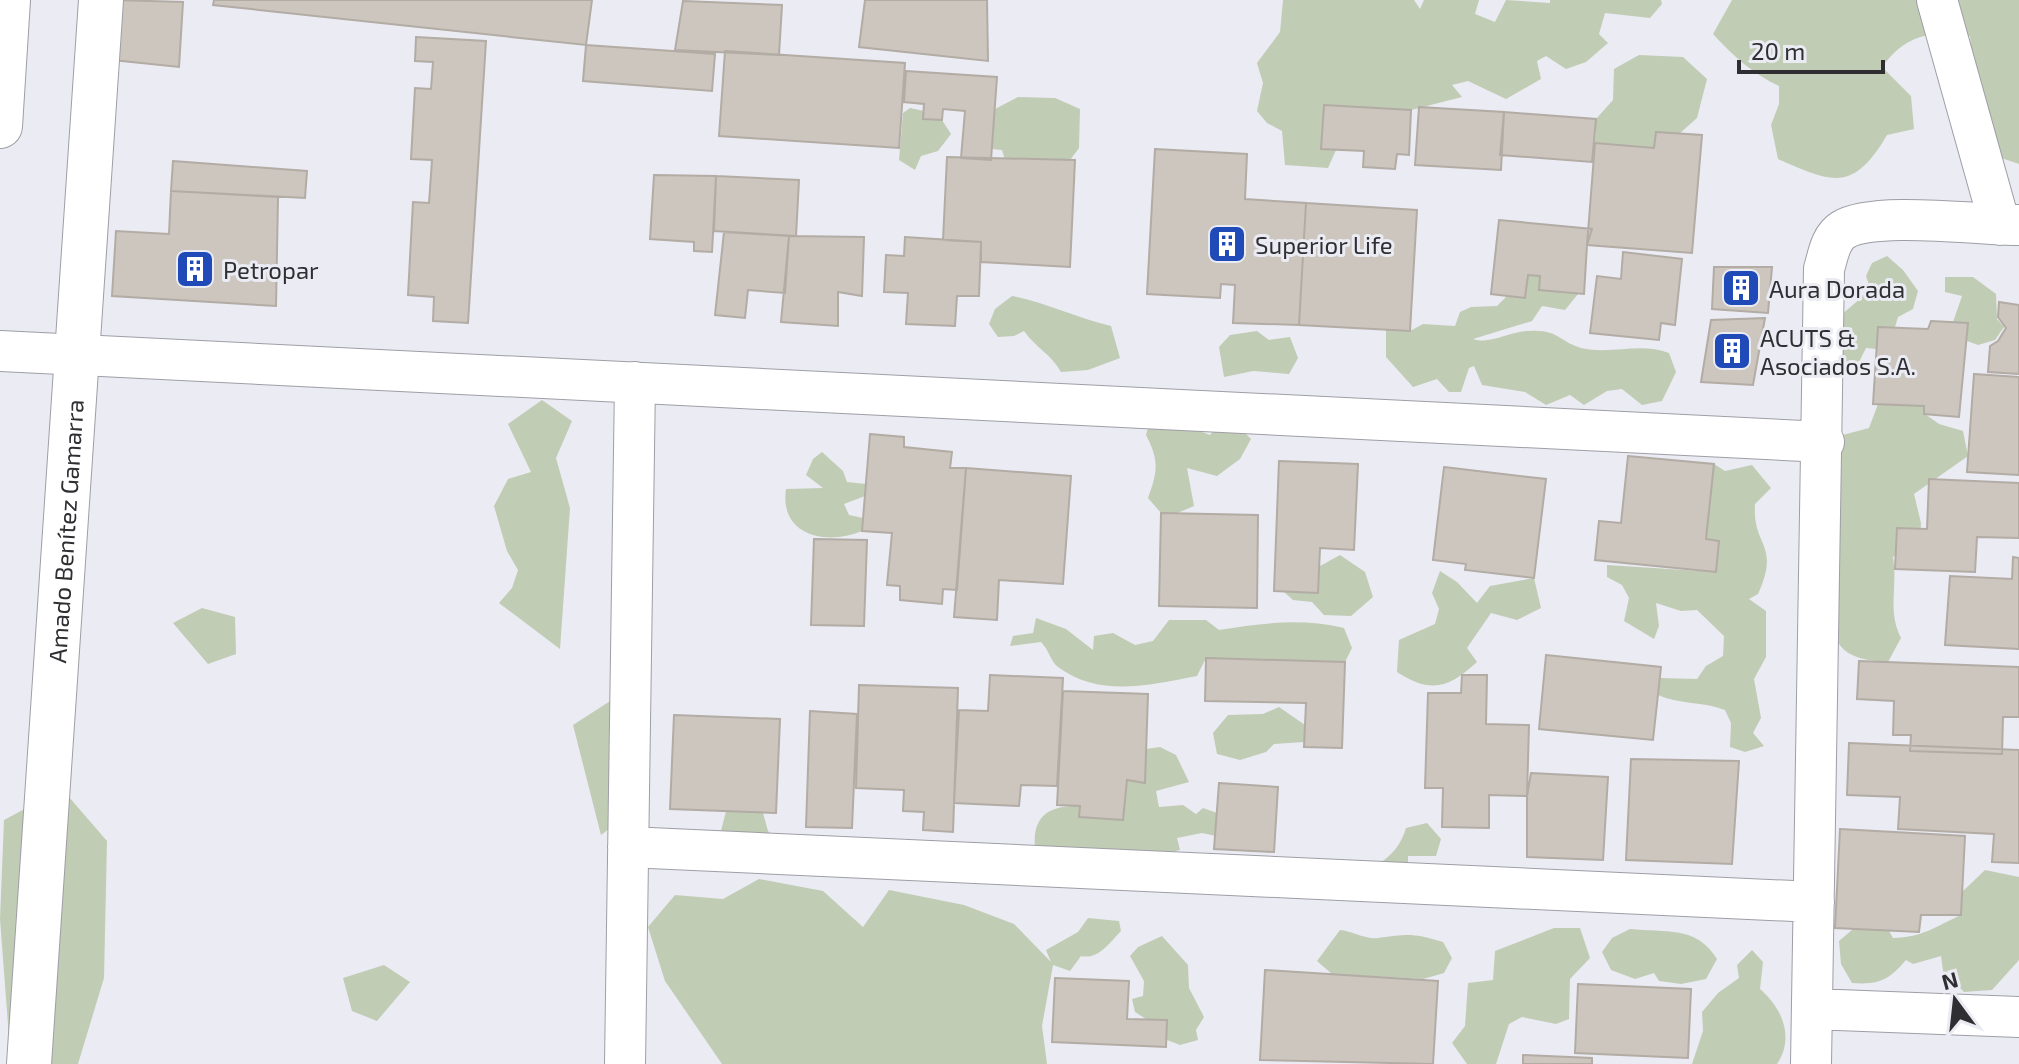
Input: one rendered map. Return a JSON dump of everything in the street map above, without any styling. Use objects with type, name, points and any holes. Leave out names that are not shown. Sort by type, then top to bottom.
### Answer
[{"type":"main road","points":[[0,126],[8,0]]},
{"type":"main road","name":"Amado Benítez Gamarra","points":[[29,1064],[101,0]]},
{"type":"street","points":[[1811,1064],[1824,442],[1824,269],[1832,243],[1841,231],[1881,221],[2010,225],[1937,0]]},
{"type":"street","points":[[0,351],[1824,442]]},
{"type":"street","points":[[625,1064],[635,382]]},
{"type":"street","points":[[628,847],[1814,902]]},
{"type":"street","points":[[1812,1009],[2019,1017]]},
{"type":"green space","points":[[1283,0],[1414,0],[1420,9],[1424,0],[1479,0],[1475,14],[1495,22],[1506,0],[1550,3],[1550,0],[1661,0],[1662,4],[1650,18],[1605,13],[1599,34],[1608,43],[1586,62],[1566,69],[1546,56],[1537,61],[1541,79],[1506,99],[1468,81],[1452,85],[1462,97],[1411,110],[1325,105],[1321,149],[1336,150],[1328,168],[1285,165],[1282,131],[1267,123],[1257,111],[1263,83],[1257,63],[1280,32]]},
{"type":"green space","points":[[1732,0],[2019,0],[2019,164],[1981,151],[1970,36],[1943,33],[1910,41],[1882,67],[1911,96],[1914,129],[1887,135],[1863,167],[1840,178],[1813,174],[1778,159],[1771,125],[1779,104],[1779,86],[1743,63],[1713,34]]},
{"type":"green space","points":[[1639,55],[1683,57],[1707,79],[1697,118],[1679,134],[1656,132],[1654,148],[1595,143],[1596,119],[1613,100],[1614,69]]},
{"type":"green space","points":[[1018,97],[1055,98],[1080,109],[1079,148],[1070,160],[1005,160],[1002,150],[992,149],[995,109]]},
{"type":"green space","points":[[910,108],[924,111],[923,119],[942,120],[951,134],[938,151],[921,156],[915,170],[899,160],[903,113]]},
{"type":"green space","points":[[1887,256],[1903,270],[1918,291],[1913,309],[1898,317],[1895,327],[1878,327],[1876,349],[1866,348],[1860,360],[1847,371],[1831,357],[1834,321],[1861,298],[1869,285],[1866,276],[1872,263]]},
{"type":"green space","points":[[1528,275],[1540,276],[1539,290],[1578,294],[1565,310],[1542,306],[1532,321],[1473,339],[1487,340],[1539,331],[1592,350],[1648,349],[1669,353],[1676,372],[1662,401],[1642,405],[1622,389],[1607,391],[1584,405],[1570,395],[1546,405],[1525,392],[1482,385],[1474,366],[1469,368],[1461,392],[1449,392],[1437,379],[1413,387],[1386,357],[1386,330],[1410,331],[1423,324],[1455,326],[1460,312],[1471,307],[1497,306]]},
{"type":"green space","points":[[1945,277],[1973,277],[1996,294],[1997,319],[2004,327],[1995,340],[1978,345],[1967,341],[1968,323],[1953,322],[1962,296],[1945,292]]},
{"type":"green space","points":[[1012,296],[1111,326],[1120,358],[1088,370],[1061,372],[1024,331],[1014,336],[998,337],[989,324],[995,309]]},
{"type":"green space","points":[[1257,331],[1269,340],[1290,337],[1298,358],[1289,374],[1253,371],[1224,377],[1219,347],[1230,335]]},
{"type":"green space","points":[[542,400],[572,421],[556,458],[570,508],[560,649],[499,603],[512,588],[518,570],[507,551],[494,506],[508,479],[531,472],[508,424]]},
{"type":"green space","points":[[1878,404],[1924,406],[1925,414],[1939,424],[1963,431],[1968,456],[1914,494],[1921,523],[1920,537],[1893,557],[1894,609],[1901,638],[1888,662],[1849,654],[1836,639],[1832,615],[1838,567],[1839,436],[1869,428]]},
{"type":"green space","points":[[1150,421],[1189,427],[1210,435],[1221,423],[1241,429],[1251,439],[1240,459],[1217,476],[1187,468],[1194,506],[1175,514],[1161,513],[1148,498],[1156,466],[1146,435]]},
{"type":"green space","points":[[822,452],[843,471],[847,482],[866,484],[865,496],[844,504],[849,515],[863,518],[862,531],[821,537],[798,527],[790,518],[786,489],[823,488],[806,475],[813,459]]},
{"type":"green space","points":[[1714,464],[1725,471],[1752,465],[1771,488],[1755,504],[1757,529],[1767,564],[1758,594],[1749,599],[1766,611],[1766,657],[1754,679],[1761,718],[1753,733],[1764,746],[1745,752],[1730,747],[1731,723],[1725,710],[1658,695],[1660,678],[1697,679],[1706,666],[1723,656],[1724,636],[1697,610],[1681,611],[1656,603],[1659,626],[1654,639],[1624,621],[1629,598],[1622,585],[1607,577],[1607,565],[1716,572],[1719,541],[1706,539]]},
{"type":"green space","points":[[1340,555],[1365,572],[1373,597],[1351,616],[1324,615],[1312,602],[1293,600],[1284,592],[1318,593],[1320,566]]},
{"type":"green space","points":[[1440,571],[1457,582],[1477,603],[1490,586],[1534,578],[1541,608],[1517,620],[1491,613],[1467,648],[1477,662],[1457,678],[1430,685],[1397,672],[1399,640],[1435,624],[1439,609],[1432,593]]},
{"type":"green space","points":[[202,608],[235,617],[236,654],[208,664],[173,623]]},
{"type":"green space","points":[[1036,618],[1066,629],[1093,650],[1094,636],[1113,633],[1135,645],[1153,641],[1169,620],[1206,620],[1219,630],[1282,623],[1328,625],[1344,628],[1352,648],[1345,662],[1206,658],[1197,676],[1143,685],[1108,686],[1074,677],[1058,667],[1041,642],[1010,646],[1013,636],[1033,633]]},
{"type":"green space","points":[[618,696],[650,798],[601,835],[573,725]]},
{"type":"green space","points":[[1279,707],[1305,725],[1304,742],[1274,744],[1266,752],[1240,760],[1217,754],[1213,733],[1228,715],[1263,714]]},
{"type":"green space","points":[[1160,747],[1176,755],[1189,782],[1156,791],[1159,807],[1183,805],[1196,814],[1203,808],[1217,813],[1216,836],[1202,833],[1177,838],[1180,850],[1118,865],[1035,848],[1040,820],[1052,810],[1080,806],[1080,817],[1123,820],[1127,780],[1145,782],[1146,749]]},
{"type":"green space","points":[[62,789],[107,841],[104,978],[78,1064],[11,1064],[0,919],[4,820]]},
{"type":"green space","points":[[726,811],[763,813],[768,831],[775,839],[719,839]]},
{"type":"green space","points":[[1427,823],[1441,839],[1436,856],[1408,856],[1408,874],[1359,875],[1388,857],[1399,845],[1406,828]]},
{"type":"green space","points":[[1985,870],[2019,877],[2019,960],[1992,990],[1964,992],[1943,971],[1941,956],[1913,964],[1906,960],[1883,980],[1852,983],[1841,964],[1839,941],[1853,929],[1889,931],[1893,938],[1928,931],[1961,915],[1962,892]]},
{"type":"green space","points":[[759,879],[823,891],[863,927],[889,890],[964,905],[1014,924],[1051,962],[1046,950],[1078,932],[1088,918],[1119,921],[1121,931],[1099,953],[1081,956],[1070,971],[1053,965],[1042,1026],[1047,1064],[722,1064],[665,981],[648,927],[675,895],[723,899]]},
{"type":"green space","points":[[1554,928],[1580,928],[1590,958],[1570,979],[1569,1019],[1556,1024],[1522,1017],[1509,1024],[1496,1064],[1467,1064],[1452,1043],[1465,1026],[1468,983],[1493,980],[1495,951]]},
{"type":"green space","points":[[1630,929],[1668,931],[1690,936],[1709,948],[1717,959],[1706,979],[1681,984],[1659,981],[1654,973],[1635,979],[1611,970],[1602,952],[1612,938]]},
{"type":"green space","points":[[1340,930],[1374,938],[1410,935],[1433,939],[1443,942],[1452,958],[1444,973],[1423,979],[1332,974],[1317,961]]},
{"type":"green space","points":[[1162,936],[1188,965],[1189,988],[1204,1017],[1196,1030],[1198,1040],[1180,1045],[1167,1040],[1167,1020],[1146,1019],[1135,1012],[1132,999],[1143,996],[1144,981],[1130,956],[1138,947]]},
{"type":"green space","points":[[1752,950],[1763,962],[1760,989],[1774,1005],[1784,1024],[1785,1044],[1777,1064],[1692,1064],[1703,1031],[1702,1012],[1718,993],[1739,978],[1737,965]]},
{"type":"green space","points":[[384,965],[410,982],[377,1021],[352,1011],[343,978]]},
{"type":"building","points":[[117,0],[183,2],[179,67],[113,60]]},
{"type":"building","points":[[214,0],[592,0],[586,45],[213,5]]},
{"type":"building","points":[[865,0],[987,0],[988,61],[859,47]]},
{"type":"building","points":[[683,1],[782,5],[779,55],[675,50]]},
{"type":"building","points":[[416,37],[486,41],[468,323],[433,321],[434,297],[408,295],[413,202],[429,203],[432,160],[411,159],[415,88],[431,89],[433,62],[415,61]]},
{"type":"building","points":[[586,45],[715,54],[712,91],[583,81]]},
{"type":"building","points":[[725,51],[905,63],[899,148],[719,136]]},
{"type":"building","points":[[906,71],[997,77],[991,160],[961,158],[965,111],[943,109],[942,120],[923,119],[924,104],[904,102]]},
{"type":"building","points":[[1324,105],[1411,110],[1409,155],[1397,154],[1395,169],[1363,167],[1364,151],[1321,149]]},
{"type":"building","points":[[1419,107],[1504,112],[1501,170],[1415,165]]},
{"type":"building","points":[[1504,112],[1596,119],[1592,162],[1500,155]]},
{"type":"building","points":[[1656,132],[1702,135],[1692,253],[1587,245],[1595,143],[1654,148]]},
{"type":"building","name":"Superior Life","points":[[1155,149],[1247,154],[1245,199],[1306,203],[1299,325],[1233,323],[1235,285],[1221,284],[1220,298],[1147,294]]},
{"type":"building","points":[[947,157],[1075,160],[1070,267],[981,262],[981,242],[943,240]]},
{"type":"building","points":[[173,161],[307,171],[305,198],[171,191]]},
{"type":"building","points":[[654,175],[716,176],[712,252],[694,251],[694,242],[650,239]]},
{"type":"building","points":[[716,176],[799,180],[796,236],[714,231]]},
{"type":"building","name":"Petropar","points":[[171,191],[278,197],[276,306],[112,296],[116,231],[169,234]]},
{"type":"building","points":[[1306,203],[1417,210],[1410,331],[1299,325]]},
{"type":"building","points":[[1499,220],[1592,229],[1587,245],[1584,294],[1539,290],[1540,276],[1528,275],[1525,298],[1491,294]]},
{"type":"building","points":[[724,232],[789,236],[785,293],[748,290],[745,318],[715,315]]},
{"type":"building","points":[[789,236],[864,237],[862,296],[838,292],[838,326],[781,322]]},
{"type":"building","points":[[905,237],[981,242],[979,296],[957,296],[955,326],[906,324],[908,293],[884,292],[886,255],[904,256]]},
{"type":"building","points":[[1623,252],[1682,259],[1675,325],[1661,323],[1659,340],[1590,333],[1597,276],[1621,279]]},
{"type":"building","name":"Aura Dorada","points":[[1714,267],[1772,267],[1768,313],[1712,309]]},
{"type":"building","points":[[1999,302],[2019,305],[2019,374],[1988,372],[1990,346],[1998,341],[2006,328],[1998,317]]},
{"type":"building","name":"ACUTS & Asociados S.A.","points":[[1765,318],[1753,385],[1701,382],[1711,320]]},
{"type":"building","points":[[1931,321],[1968,323],[1959,417],[1924,414],[1924,406],[1873,404],[1878,327],[1928,329]]},
{"type":"building","points":[[1974,374],[2019,377],[2019,475],[1967,472]]},
{"type":"building","points":[[870,434],[904,437],[904,447],[952,452],[950,468],[966,468],[957,590],[943,589],[942,604],[900,600],[900,586],[887,585],[892,533],[862,531]]},
{"type":"building","points":[[1628,456],[1714,464],[1706,539],[1719,541],[1716,572],[1595,560],[1599,521],[1621,523]]},
{"type":"building","points":[[1279,461],[1358,464],[1354,550],[1320,548],[1318,593],[1274,591]]},
{"type":"building","points":[[1444,467],[1546,479],[1534,578],[1465,570],[1466,564],[1433,560]]},
{"type":"building","points":[[966,468],[1071,476],[1063,584],[999,580],[997,620],[954,617]]},
{"type":"building","points":[[1929,479],[2019,483],[2019,538],[1977,537],[1975,572],[1895,569],[1897,528],[1927,529]]},
{"type":"building","points":[[1161,513],[1258,515],[1257,608],[1159,606]]},
{"type":"building","points":[[814,539],[867,540],[864,626],[811,625]]},
{"type":"building","points":[[2013,557],[2019,558],[2019,649],[1945,645],[1950,576],[2012,579]]},
{"type":"building","points":[[1546,655],[1661,667],[1653,740],[1539,729]]},
{"type":"building","points":[[1206,658],[1345,662],[1342,748],[1304,747],[1306,703],[1205,701]]},
{"type":"building","points":[[1859,661],[2019,667],[2019,717],[2003,717],[2002,754],[1910,751],[1911,735],[1893,735],[1894,701],[1857,699]]},
{"type":"building","points":[[990,675],[1063,678],[1057,786],[1021,785],[1019,806],[954,803],[959,710],[988,711]]},
{"type":"building","points":[[1462,675],[1487,675],[1486,724],[1529,725],[1527,796],[1489,795],[1489,828],[1442,827],[1443,788],[1425,788],[1428,693],[1461,693]]},
{"type":"building","points":[[859,685],[958,688],[953,832],[923,830],[924,812],[903,811],[904,790],[856,788]]},
{"type":"building","points":[[1063,691],[1148,694],[1145,783],[1127,780],[1123,820],[1079,817],[1080,806],[1057,805]]},
{"type":"building","points":[[810,711],[857,714],[852,828],[806,827]]},
{"type":"building","points":[[674,715],[780,719],[776,813],[670,809]]},
{"type":"building","points":[[1849,743],[2019,750],[2019,863],[1992,862],[1994,834],[1898,829],[1900,797],[1847,795]]},
{"type":"building","points":[[1631,759],[1739,761],[1732,864],[1626,860]]},
{"type":"building","points":[[1531,773],[1608,777],[1603,860],[1527,857],[1527,796]]},
{"type":"building","points":[[1219,783],[1278,787],[1274,852],[1214,849]]},
{"type":"building","points":[[1840,829],[1965,836],[1961,915],[1921,915],[1919,932],[1835,928]]},
{"type":"building","points":[[1265,970],[1438,981],[1433,1064],[1260,1060]]},
{"type":"building","points":[[1055,978],[1129,981],[1127,1019],[1167,1020],[1166,1047],[1052,1042]]},
{"type":"building","points":[[1578,984],[1691,989],[1688,1058],[1575,1053]]},
{"type":"building","points":[[1523,1055],[1592,1058],[1592,1064],[1523,1064]]},
{"type":"place","name":"Superior Life","points":[[1227,244]]},
{"type":"place","name":"Petropar","points":[[195,269]]},
{"type":"place","name":"Aura Dorada","points":[[1741,288]]},
{"type":"place","name":"ACUTS & Asociados S.A.","points":[[1732,351]]}]
